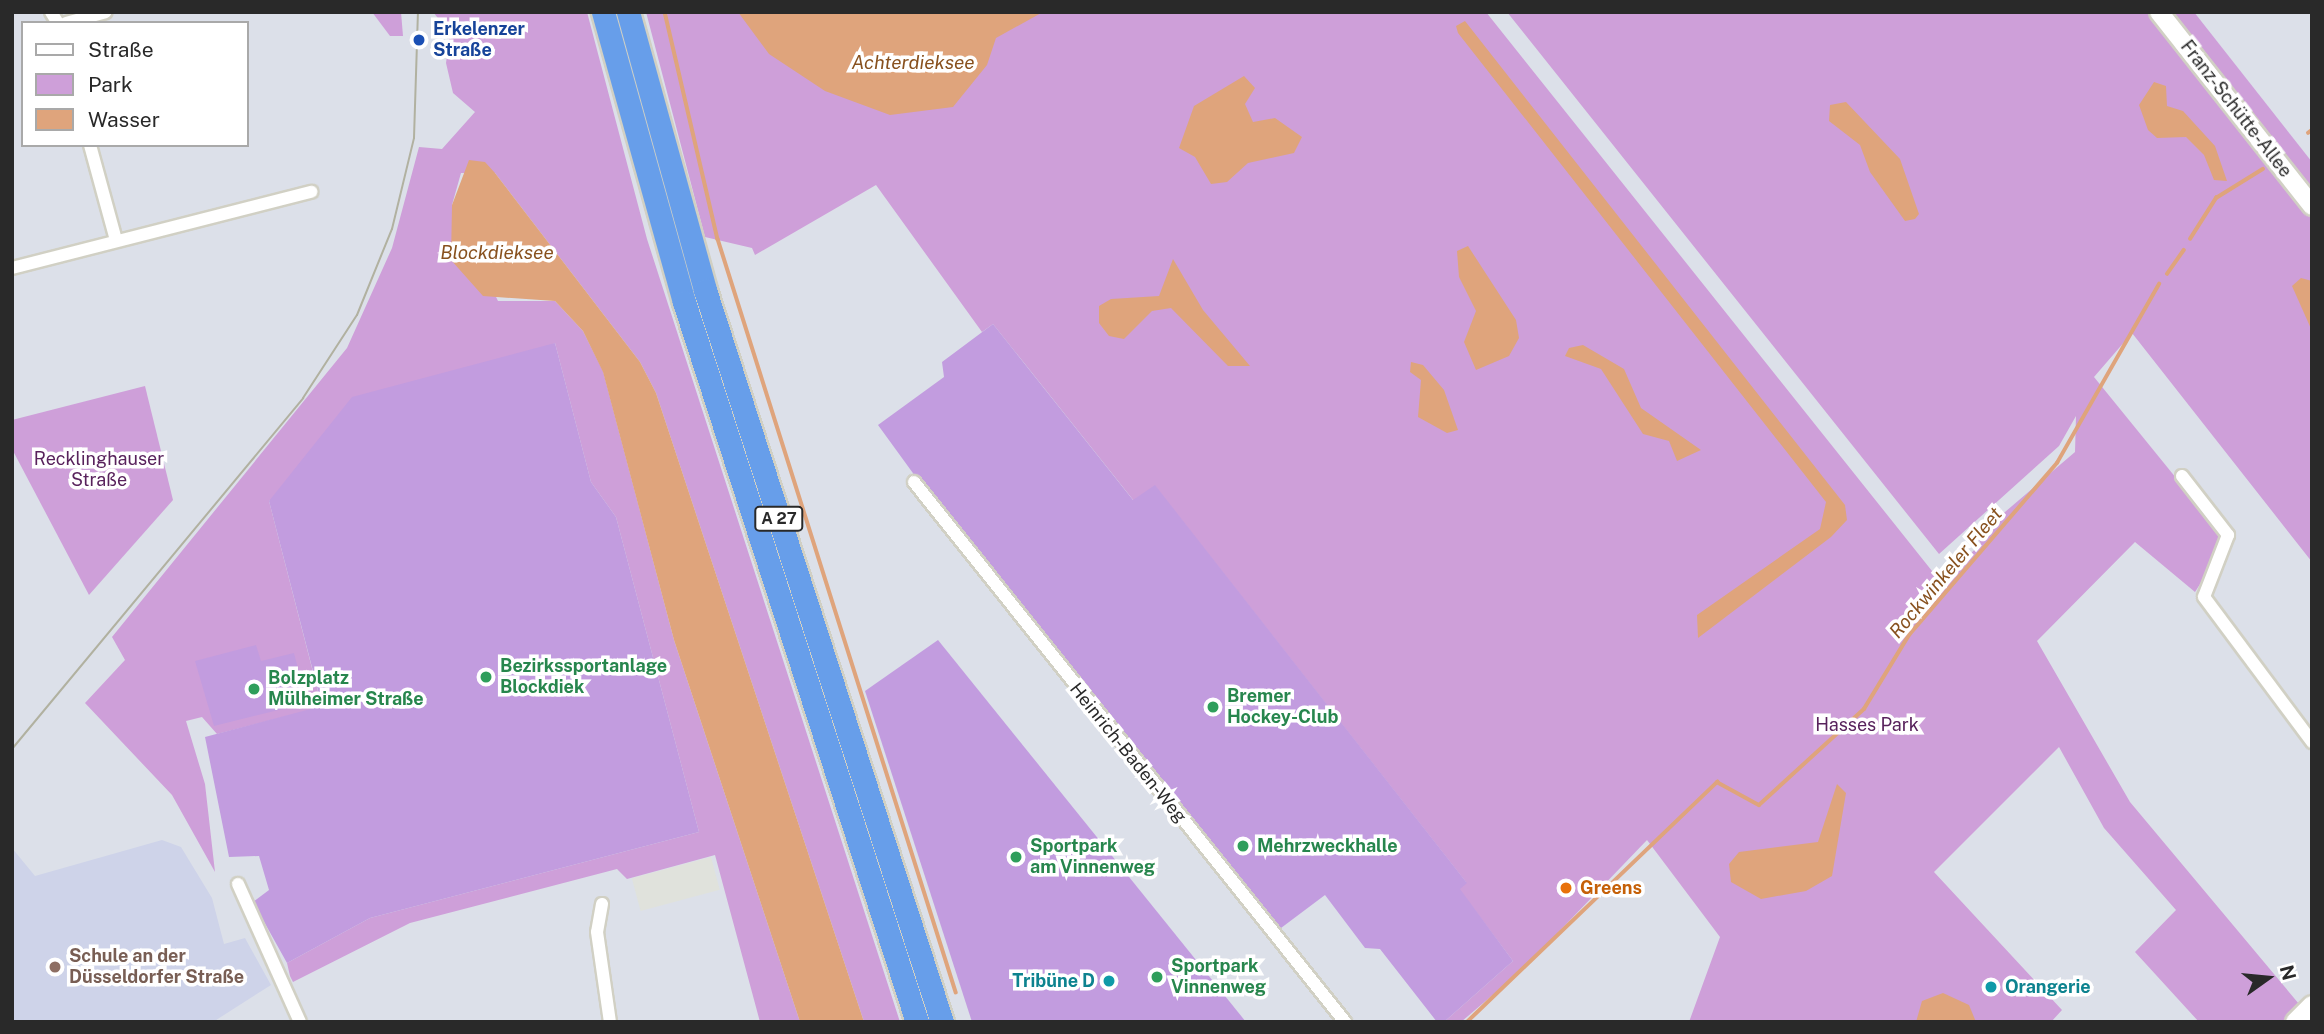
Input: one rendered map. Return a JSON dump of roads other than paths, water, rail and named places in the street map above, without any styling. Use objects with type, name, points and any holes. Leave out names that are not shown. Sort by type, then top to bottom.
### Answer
[{"type":"highway","name":"A 27","points":[[603,12],[684,302],[917,1022]]},
{"type":"highway","name":"A 27","points":[[628,12],[705,290],[942,1022]]},
{"type":"main road","name":"Franz-Schütte-Allee","points":[[2159,12],[2312,206]]},
{"type":"main road","points":[[2295,1022],[2312,1005]]},
{"type":"street","points":[[73,21],[106,12]]},
{"type":"street","points":[[91,147],[116,240]]},
{"type":"street","points":[[12,268],[311,192]]},
{"type":"street","points":[[2182,475],[2228,536],[2204,597],[2312,742]]},
{"type":"street","name":"Heinrich-Baden-Weg","points":[[914,482],[1346,1022]]},
{"type":"street","points":[[238,884],[300,1022]]},
{"type":"street","points":[[602,904],[597,932],[610,1022]]},
{"type":"water","name":"Achterdieksee","points":[[738,12],[1043,12],[996,38],[987,65],[953,107],[890,115],[825,91],[769,54]]},
{"type":"water","points":[[1465,21],[1845,505],[1847,520],[1831,537],[1698,638],[1697,615],[1820,529],[1826,502],[1458,33],[1456,26]]},
{"type":"water","points":[[1244,76],[1255,88],[1245,104],[1253,122],[1275,118],[1302,137],[1294,153],[1248,163],[1227,182],[1211,184],[1195,157],[1179,148],[1194,106]]},
{"type":"water","points":[[2154,82],[2166,86],[2167,106],[2183,111],[2215,146],[2227,181],[2214,180],[2204,155],[2186,137],[2157,138],[2148,130],[2139,105]]},
{"type":"water","points":[[1846,102],[1900,159],[1919,214],[1915,219],[1905,221],[1870,172],[1860,145],[1829,121],[1830,105]]},
{"type":"water","name":"Blockdieksee","points":[[469,160],[485,162],[495,173],[640,362],[656,393],[864,1022],[800,1022],[674,640],[603,372],[583,331],[555,301],[483,296],[451,260],[452,205]]},
{"type":"water","points":[[1468,246],[1516,320],[1519,338],[1509,356],[1476,370],[1464,342],[1476,311],[1459,277],[1457,251]]},
{"type":"water","points":[[1173,259],[1203,310],[1250,366],[1228,366],[1171,308],[1152,311],[1124,339],[1109,336],[1099,323],[1099,306],[1111,299],[1159,296]]},
{"type":"water","points":[[2301,278],[2312,281],[2312,331],[2292,286]]},
{"type":"water","points":[[1583,345],[1624,369],[1641,408],[1701,450],[1677,461],[1669,441],[1643,434],[1601,369],[1565,356],[1569,348]]},
{"type":"water","points":[[1411,362],[1423,365],[1444,390],[1458,430],[1447,433],[1418,417],[1421,380],[1410,372]]},
{"type":"water","points":[[1837,784],[1846,793],[1832,876],[1806,891],[1761,899],[1731,882],[1729,864],[1739,852],[1818,842]]},
{"type":"water","points":[[1943,993],[1969,1005],[1976,1022],[1916,1022],[1922,1001]]},
{"type":"waterway","points":[[665,12],[718,239],[956,992]]},
{"type":"waterway","name":"Rockwinkeler Fleet","points":[[2308,133],[2312,130]]},
{"type":"waterway","name":"Rockwinkeler Fleet","points":[[2190,239],[2216,198],[2263,169]]},
{"type":"waterway","name":"Rockwinkeler Fleet","points":[[2167,274],[2184,250]]},
{"type":"waterway","name":"Rockwinkeler Fleet","points":[[1467,1022],[1717,782],[1759,805],[1864,709],[1909,635],[2057,463],[2159,284]]},
{"type":"tram line","points":[[12,749],[303,398],[357,315],[392,229],[414,138],[418,12]]},
{"type":"place","name":"Erkelenzer Straße","points":[[419,40]]},
{"type":"place","name":"Bezirkssportanlage Blockdiek","points":[[486,677]]},
{"type":"place","name":"Bolzplatz Mülheimer Straße","points":[[254,689]]},
{"type":"place","name":"Bremer Hockey-Club","points":[[1213,707]]},
{"type":"place","name":"Mehrzweckhalle","points":[[1243,846]]},
{"type":"place","name":"Sportpark am Vinnenweg","points":[[1016,857]]},
{"type":"place","name":"Greens","points":[[1566,888]]},
{"type":"place","name":"Schule an der Düsseldorfer Straße","points":[[55,967]]},
{"type":"place","name":"Sportpark Vinnenweg","points":[[1157,977]]},
{"type":"place","name":"Tribüne D","points":[[1109,981]]},
{"type":"place","name":"Orangerie","points":[[1991,987]]},
{"type":"park label","name":"Recklinghauser Straße","points":[[99,470]]},
{"type":"park label","name":"Hasses Park","points":[[1867,725]]}]
